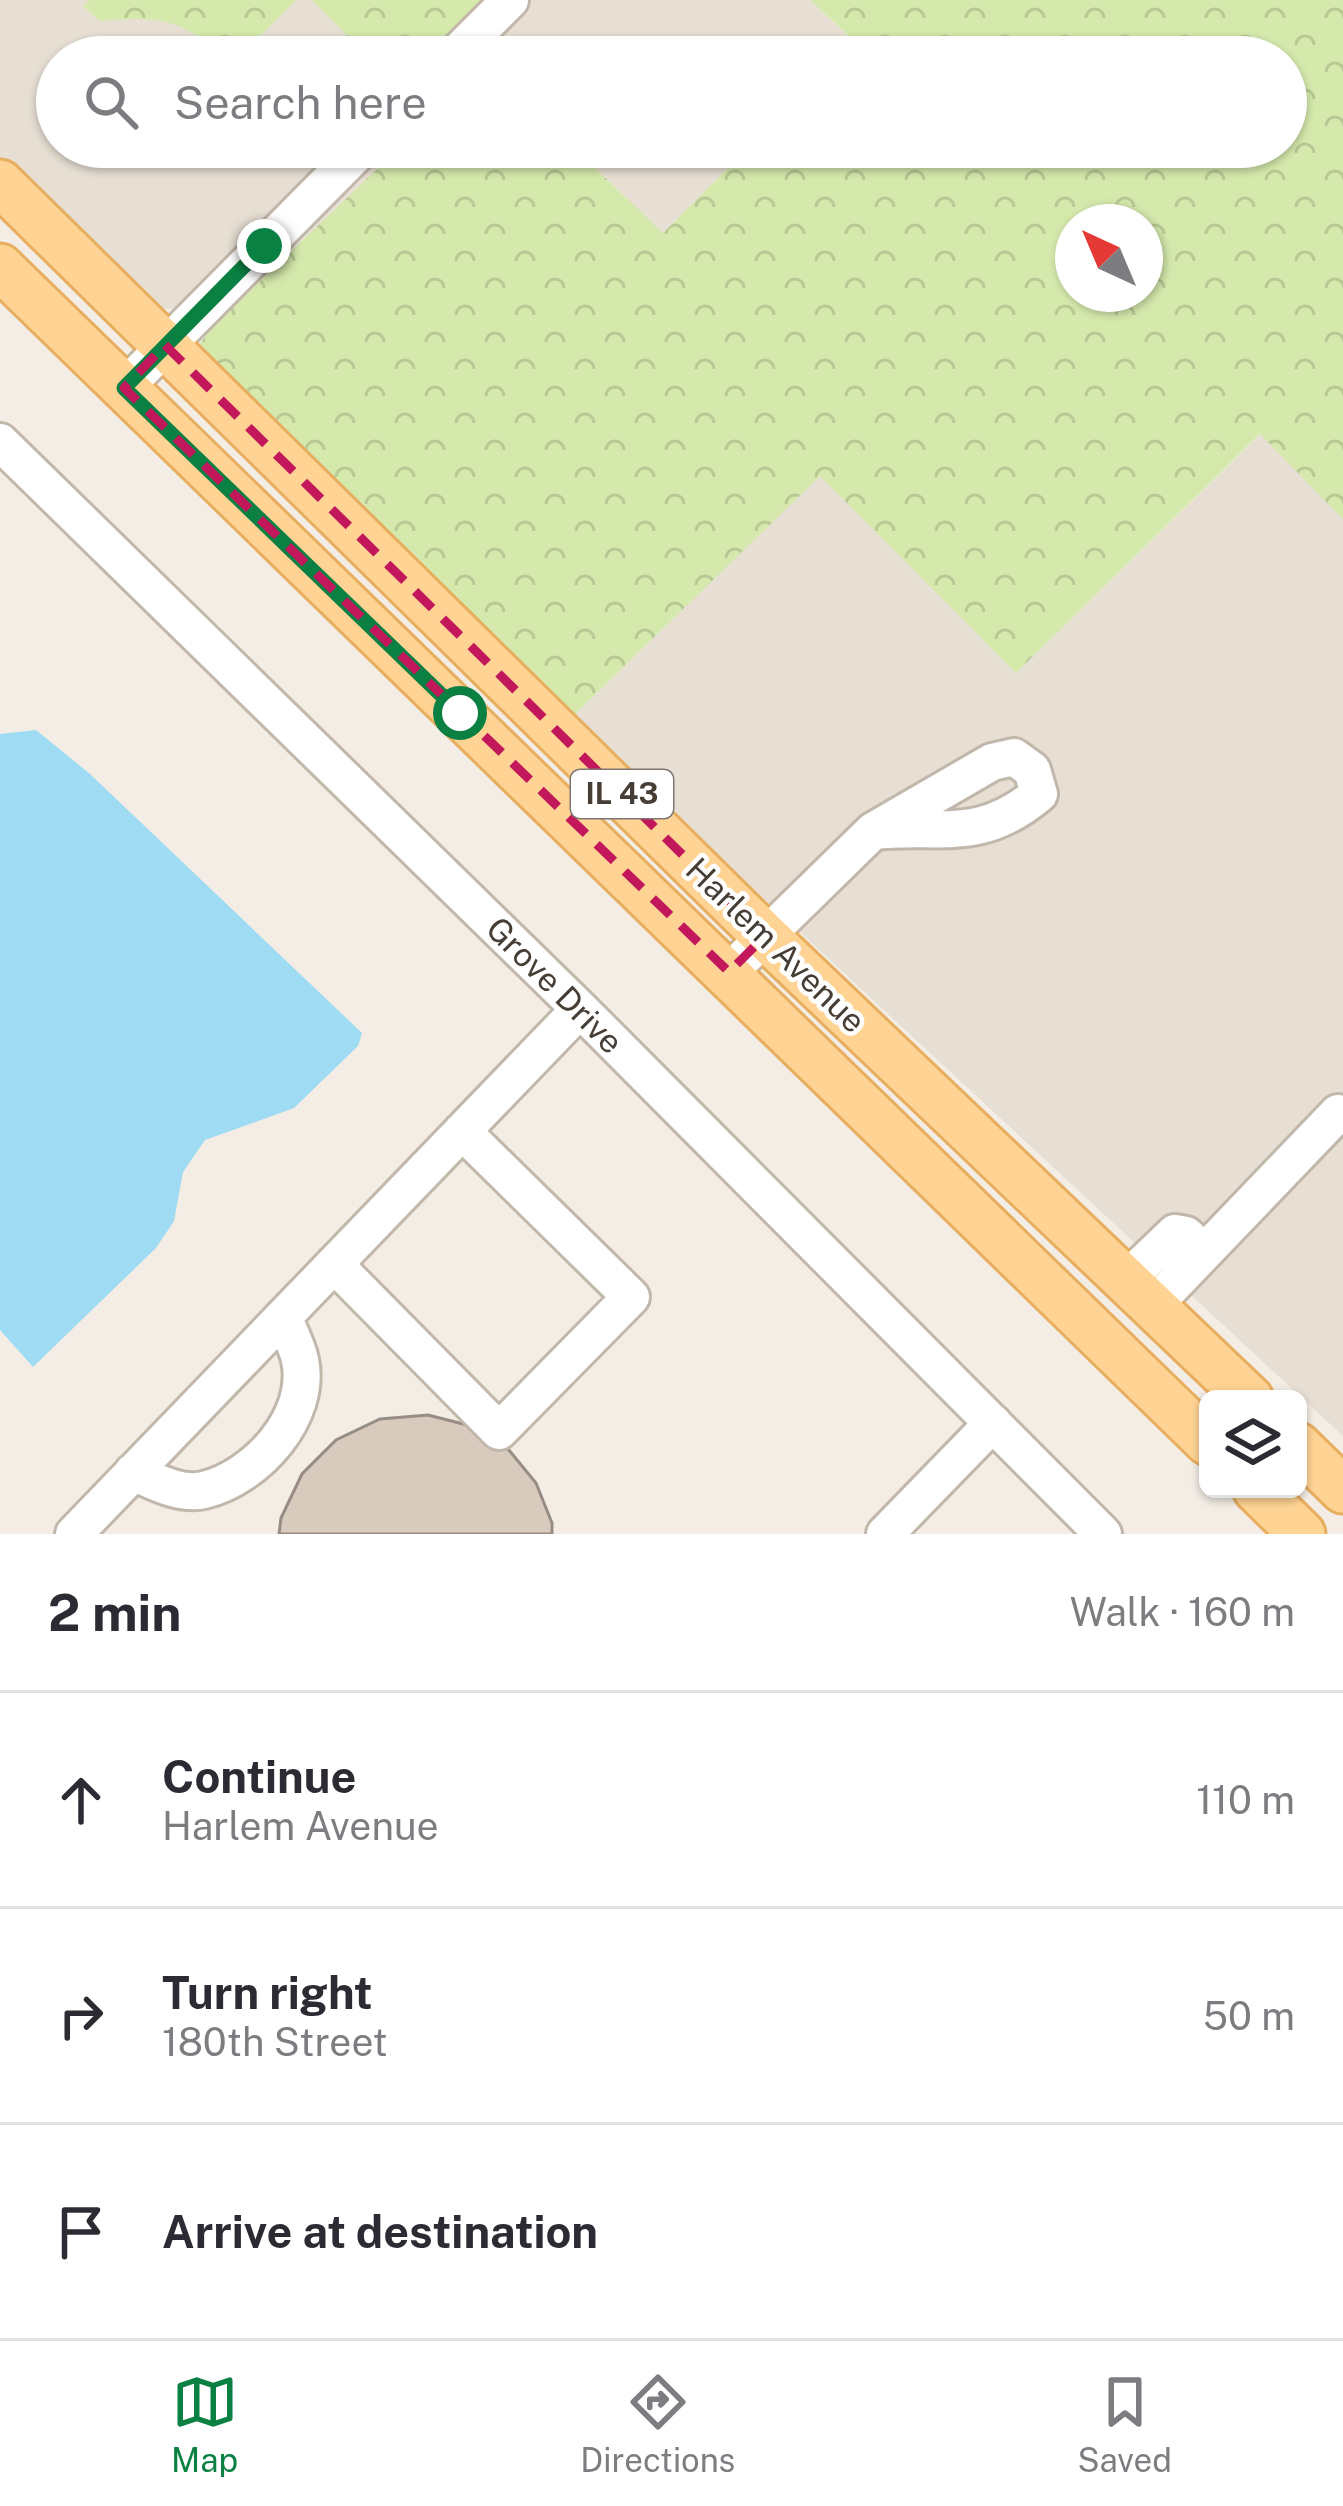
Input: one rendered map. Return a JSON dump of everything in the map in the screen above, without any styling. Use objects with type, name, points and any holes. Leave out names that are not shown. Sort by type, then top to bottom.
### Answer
[{"type":"main road","name":"Harlem Avenue","points":[[0,182],[765,936],[1241,1390]]},
{"type":"main road","name":"Harlem Avenue","points":[[0,267],[1199,1433]]},
{"type":"main road","points":[[1307,1455],[1343,1490]]},
{"type":"main road","points":[[1265,1498],[1302,1534]]},
{"type":"street","points":[[474,36],[510,0]]},
{"type":"street","points":[[124,388],[342,168]]},
{"type":"street","name":"Grove Drive","points":[[0,442],[580,1009],[1103,1534]]},
{"type":"street","points":[[729,972],[873,831]]},
{"type":"street","points":[[74,1534],[580,1009]]},
{"type":"street","points":[[1140,1292],[1204,1252],[1338,1113]]},
{"type":"street","points":[[334,1264],[499,1430],[631,1298],[462,1131]]},
{"type":"street","points":[[134,1472],[168,1487],[202,1491],[249,1467],[265,1451],[295,1419],[302,1363],[283,1317]]},
{"type":"street","points":[[885,1534],[993,1424]]},
{"type":"highlighted area","points":[[165,345],[765,936],[729,972],[124,388]]},
{"type":"shaded area","points":[[0,0],[89,0],[84,7],[100,21],[150,16],[202,36],[36,36],[36,168],[378,168],[214,325],[188,298],[171,309],[147,309],[0,164]]},
{"type":"shaded area","points":[[296,0],[312,0],[347,36],[260,36]]},
{"type":"shaded area","points":[[495,0],[810,0],[848,36],[459,36]]},
{"type":"shaded area","points":[[595,168],[728,168],[663,233]]},
{"type":"shaded area","points":[[1261,434],[1343,519],[1343,1436],[1307,1403],[1307,1390],[1293,1390],[570,719],[820,475],[1016,673]]},
{"type":"green space","points":[[89,0],[296,0],[260,36],[198,36],[153,20],[100,21],[83,6]]},
{"type":"green space","points":[[312,0],[495,0],[459,36],[347,36]]},
{"type":"green space","points":[[810,0],[1343,0],[1343,519],[1260,434],[1016,673],[820,476],[570,719],[195,350],[214,325],[378,168],[595,168],[663,233],[728,168],[1307,168],[1307,36],[849,36]]},
{"type":"water","points":[[36,730],[90,774],[362,1033],[358,1046],[294,1108],[205,1140],[183,1172],[174,1221],[156,1248],[33,1367],[0,1330],[0,734]]},
{"type":"building","points":[[428,1415],[471,1426],[508,1449],[536,1483],[552,1534],[279,1534],[281,1518],[302,1474],[336,1440],[380,1419]]},
{"type":"route","points":[[264,246],[124,388],[460,713]]}]
